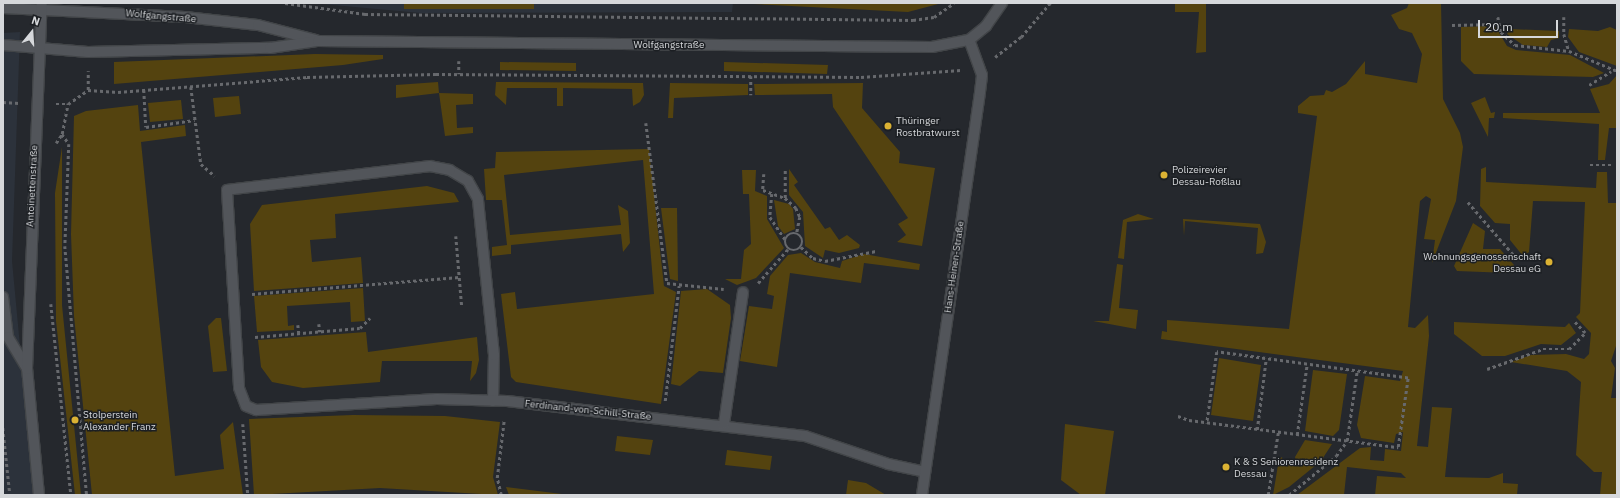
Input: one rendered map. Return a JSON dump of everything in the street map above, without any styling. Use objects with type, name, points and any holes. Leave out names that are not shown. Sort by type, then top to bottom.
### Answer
[{"type":"main road","name":"Wolfgangstraße","points":[[3,45],[88,52],[270,48],[318,41],[893,47],[951,45],[969,40],[986,26],[1002,3]]},
{"type":"main road","name":"Wolfgangstraße","points":[[3,8],[41,6],[258,25],[318,41]]},
{"type":"main road","name":"Antoinettenstraße","points":[[39,495],[27,369],[41,6]]},
{"type":"main road","name":"Hans-Heinen-Straße","points":[[922,495],[980,92],[979,65],[969,40]]},
{"type":"main road","points":[[246,406],[239,388],[227,190],[430,166],[450,170],[468,181],[478,199],[494,354],[493,401]]},
{"type":"main road","points":[[724,424],[743,292]]},
{"type":"main road","name":"Antoinettenstraße","points":[[3,297],[8,337],[27,369]]},
{"type":"main road","name":"Ferdinand-von-Schill-Straße","points":[[246,406],[267,412],[422,400],[507,401],[724,424],[805,436],[888,464],[925,472]]},
{"type":"path","points":[[285,3],[315,9],[460,17],[913,20],[934,17],[954,3]]},
{"type":"path","points":[[55,151],[62,134],[68,104],[88,90],[144,90],[307,77],[436,74],[751,76],[926,75],[979,65],[994,59],[1021,37],[1050,3]]},
{"type":"path","points":[[1498,17],[1498,24],[1506,39],[1515,45],[1569,51],[1611,70],[1617,71]]},
{"type":"path","points":[[1564,17],[1564,34],[1569,51]]},
{"type":"path","points":[[1452,25],[1498,24]]},
{"type":"path","points":[[88,52],[88,90]]},
{"type":"path","points":[[1589,85],[1611,70]]},
{"type":"path","points":[[751,76],[751,95]]},
{"type":"path","points":[[191,87],[201,164],[227,190]]},
{"type":"path","points":[[144,90],[146,127],[195,120]]},
{"type":"path","points":[[646,123],[667,283],[679,286],[743,292],[765,278],[788,248],[801,247],[813,258],[825,261],[876,251]]},
{"type":"path","points":[[62,134],[69,144],[65,246],[87,495]]},
{"type":"path","points":[[1590,165],[1611,165]]},
{"type":"path","points":[[785,169],[785,198]]},
{"type":"path","points":[[764,174],[763,190],[785,198],[796,208],[800,217],[797,233]]},
{"type":"path","points":[[772,194],[770,216],[785,239],[788,248]]},
{"type":"path","points":[[1468,202],[1518,260]]},
{"type":"path","points":[[785,239],[790,233],[797,233]]},
{"type":"path","points":[[797,233],[802,239],[801,247]]},
{"type":"path","points":[[456,236],[462,307]]},
{"type":"path","points":[[233,296],[459,277]]},
{"type":"path","points":[[662,417],[679,286]]},
{"type":"path","points":[[50,301],[71,495]]},
{"type":"path","points":[[236,338],[360,328],[370,318]]},
{"type":"path","points":[[1487,369],[1543,349],[1568,349],[1585,333],[1573,320]]},
{"type":"path","points":[[319,324],[320,332]]},
{"type":"path","points":[[298,325],[299,333]]},
{"type":"path","points":[[1178,416],[1207,423],[1398,447],[1408,378],[1217,352],[1207,423]]},
{"type":"path","points":[[1257,430],[1266,359]]},
{"type":"path","points":[[1297,435],[1307,364]]},
{"type":"path","points":[[1289,495],[1336,456],[1347,441],[1357,371]]},
{"type":"path","points":[[501,495],[498,478],[507,401]]},
{"type":"path","points":[[246,406],[243,420],[248,495]]},
{"type":"path","points":[[3,428],[10,495]]},
{"type":"path","points":[[1268,495],[1278,433]]},
{"type":"shaded area","points":[[311,3],[733,3],[732,12],[421,13]]},
{"type":"shaded area","points":[[404,3],[534,3],[534,9],[404,9]]},
{"type":"shaded area","points":[[733,3],[942,3],[908,12]]},
{"type":"shaded area","points":[[1175,3],[1206,3],[1206,52],[1196,53],[1199,12],[1175,12]]},
{"type":"shaded area","points":[[1409,3],[1441,3],[1443,99],[1460,133],[1463,147],[1456,201],[1432,263],[1435,240],[1424,239],[1431,199],[1426,196],[1420,201],[1408,327],[1415,328],[1428,315],[1429,336],[1417,446],[1428,447],[1432,407],[1452,408],[1445,477],[1489,478],[1503,473],[1503,483],[1518,484],[1517,495],[1375,495],[1377,476],[1406,478],[1401,473],[1347,467],[1344,495],[1297,495],[1360,448],[1371,447],[1370,460],[1384,461],[1385,449],[1401,451],[1403,432],[1396,434],[1394,443],[1361,438],[1357,425],[1365,376],[1400,381],[1403,371],[1161,339],[1162,331],[1167,332],[1167,320],[1289,329],[1317,116],[1298,113],[1298,106],[1310,96],[1324,95],[1326,90],[1332,92],[1346,84],[1365,61],[1365,74],[1417,83],[1422,54],[1412,33],[1399,29],[1391,15],[1407,8]]},
{"type":"shaded area","points":[[1495,26],[1507,46],[1516,50],[1570,55],[1604,73],[1593,77],[1474,74],[1461,61],[1461,27]]},
{"type":"shaded area","points":[[1610,27],[1617,30],[1617,66],[1579,52],[1568,37],[1569,29],[1598,31]]},
{"type":"shaded area","points":[[1510,29],[1559,31],[1559,38],[1551,40],[1547,47],[1523,45],[1507,34]]},
{"type":"shaded area","points":[[20,32],[12,261],[34,495],[3,495],[3,33]]},
{"type":"shaded area","points":[[315,54],[383,55],[383,59],[343,65],[114,84],[114,62]]},
{"type":"shaded area","points":[[500,62],[576,63],[576,71],[500,70]]},
{"type":"shaded area","points":[[724,62],[828,65],[827,74],[724,71]]},
{"type":"shaded area","points":[[1617,75],[1617,128],[1609,128],[1605,160],[1598,160],[1599,124],[1503,118],[1503,113],[1600,113],[1590,89],[1609,84]]},
{"type":"shaded area","points":[[438,82],[439,93],[396,98],[396,85]]},
{"type":"shaded area","points":[[496,82],[643,83],[644,95],[640,102],[633,106],[632,89],[563,88],[563,106],[557,106],[557,88],[507,88],[506,105],[495,95]]},
{"type":"shaded area","points":[[670,83],[748,84],[748,95],[674,98],[673,118],[668,118]]},
{"type":"shaded area","points":[[863,83],[862,108],[900,152],[899,163],[935,168],[922,246],[897,242],[906,235],[898,224],[908,218],[833,107],[832,94],[755,95],[754,84]]},
{"type":"shaded area","points":[[439,93],[473,94],[473,104],[456,105],[457,128],[473,127],[473,133],[445,136]]},
{"type":"shaded area","points":[[239,96],[241,114],[215,117],[213,98]]},
{"type":"shaded area","points":[[1485,97],[1491,113],[1495,112],[1494,118],[1489,118],[1488,137],[1471,103]]},
{"type":"shaded area","points":[[181,100],[183,119],[150,122],[148,103]]},
{"type":"shaded area","points":[[138,105],[140,131],[185,125],[186,136],[141,142],[175,476],[224,469],[220,435],[233,422],[243,495],[92,495],[74,316],[71,234],[74,116],[86,111]]},
{"type":"shaded area","points":[[62,147],[62,305],[81,495],[75,495],[56,321],[55,193]]},
{"type":"shaded area","points":[[649,149],[664,286],[676,292],[661,404],[516,382],[511,377],[501,294],[515,292],[517,309],[654,294],[643,160],[504,175],[510,235],[621,225],[618,205],[628,211],[630,243],[623,252],[621,234],[511,245],[511,254],[492,256],[492,247],[507,245],[502,200],[486,200],[484,169],[495,168],[496,152]]},
{"type":"shaded area","points":[[1486,167],[1486,182],[1596,188],[1597,172],[1607,172],[1608,203],[1617,203],[1617,343],[1611,361],[1615,368],[1611,398],[1617,398],[1617,495],[1600,495],[1602,472],[1594,472],[1576,455],[1581,382],[1567,371],[1511,362],[1531,355],[1566,354],[1584,359],[1589,354],[1591,333],[1576,317],[1580,313],[1585,202],[1533,201],[1529,252],[1523,256],[1510,240],[1510,224],[1495,223],[1480,206],[1481,169]]},
{"type":"shaded area","points":[[789,169],[798,182],[794,185],[825,229],[830,227],[839,240],[847,235],[860,245],[859,248],[839,253],[825,250],[823,258],[805,246],[803,212],[789,195]]},
{"type":"shaded area","points":[[742,170],[756,170],[755,191],[767,196],[767,219],[784,248],[756,278],[737,285],[725,279],[741,279],[744,250],[751,244],[749,194],[743,194]]},
{"type":"shaded area","points":[[427,186],[454,193],[459,202],[335,214],[336,238],[310,240],[312,262],[361,257],[363,283],[254,291],[250,224],[262,205]]},
{"type":"shaded area","points":[[774,200],[789,204],[793,209],[795,229],[784,234],[778,226]]},
{"type":"shaded area","points":[[661,208],[677,208],[678,281],[670,279]]},
{"type":"shaded area","points":[[1138,214],[1154,219],[1127,222],[1124,259],[1118,258],[1123,220]]},
{"type":"shaded area","points":[[1183,219],[1260,224],[1266,242],[1263,253],[1256,254],[1258,228],[1185,221],[1184,236]]},
{"type":"shaded area","points":[[1473,223],[1485,231],[1483,249],[1500,249],[1514,265],[1509,273],[1457,271],[1454,266]]},
{"type":"shaded area","points":[[801,253],[815,262],[840,268],[842,261],[864,254],[920,264],[919,270],[864,263],[861,283],[790,273],[777,367],[740,361],[749,306],[772,309],[774,296],[767,294],[770,276],[788,255]]},
{"type":"shaded area","points":[[1117,264],[1123,265],[1119,308],[1138,310],[1136,329],[1093,321],[1109,321]]},
{"type":"shaded area","points":[[363,288],[365,321],[351,322],[350,302],[287,306],[288,326],[294,325],[294,330],[257,332],[254,296]]},
{"type":"shaded area","points":[[707,289],[730,305],[731,318],[723,373],[699,371],[680,386],[671,384],[681,291]]},
{"type":"shaded area","points":[[216,318],[221,318],[227,371],[213,372],[208,326]]},
{"type":"shaded area","points":[[1454,322],[1565,327],[1569,323],[1576,333],[1561,345],[1541,344],[1505,356],[1482,356],[1454,334]]},
{"type":"shaded area","points":[[366,332],[368,352],[477,337],[479,360],[476,373],[470,381],[472,361],[382,361],[380,382],[303,388],[272,382],[261,367],[258,340]]},
{"type":"shaded area","points":[[1219,358],[1261,365],[1253,421],[1211,415]]},
{"type":"shaded area","points":[[1313,370],[1347,374],[1339,430],[1333,436],[1305,431]]},
{"type":"shaded area","points":[[353,415],[445,416],[500,422],[493,477],[498,495],[380,488],[254,495],[249,419]]},
{"type":"shaded area","points":[[1065,424],[1114,431],[1105,495],[1081,495],[1061,480]]},
{"type":"shaded area","points":[[617,436],[653,440],[650,455],[615,451]]},
{"type":"shaded area","points":[[1305,440],[1332,444],[1321,461],[1289,487],[1273,495],[1279,459],[1282,457],[1284,465],[1296,463],[1295,457]]},
{"type":"shaded area","points":[[727,450],[772,456],[770,470],[725,465]]},
{"type":"shaded area","points":[[848,480],[866,483],[886,495],[846,495]]},
{"type":"shaded area","points":[[506,487],[570,495],[509,495]]},
{"type":"place","name":"Thüringer Rostbratwurst","points":[[888,126]]},
{"type":"place","name":"Polizeirevier Dessau-Roßlau","points":[[1164,175]]},
{"type":"place","name":"Wohnungsgenossenschaft Dessau eG","points":[[1549,262]]},
{"type":"place","name":"Stolperstein Alexander Franz","points":[[75,420]]},
{"type":"place","name":"K & S Seniorenresidenz Dessau","points":[[1226,467]]}]
